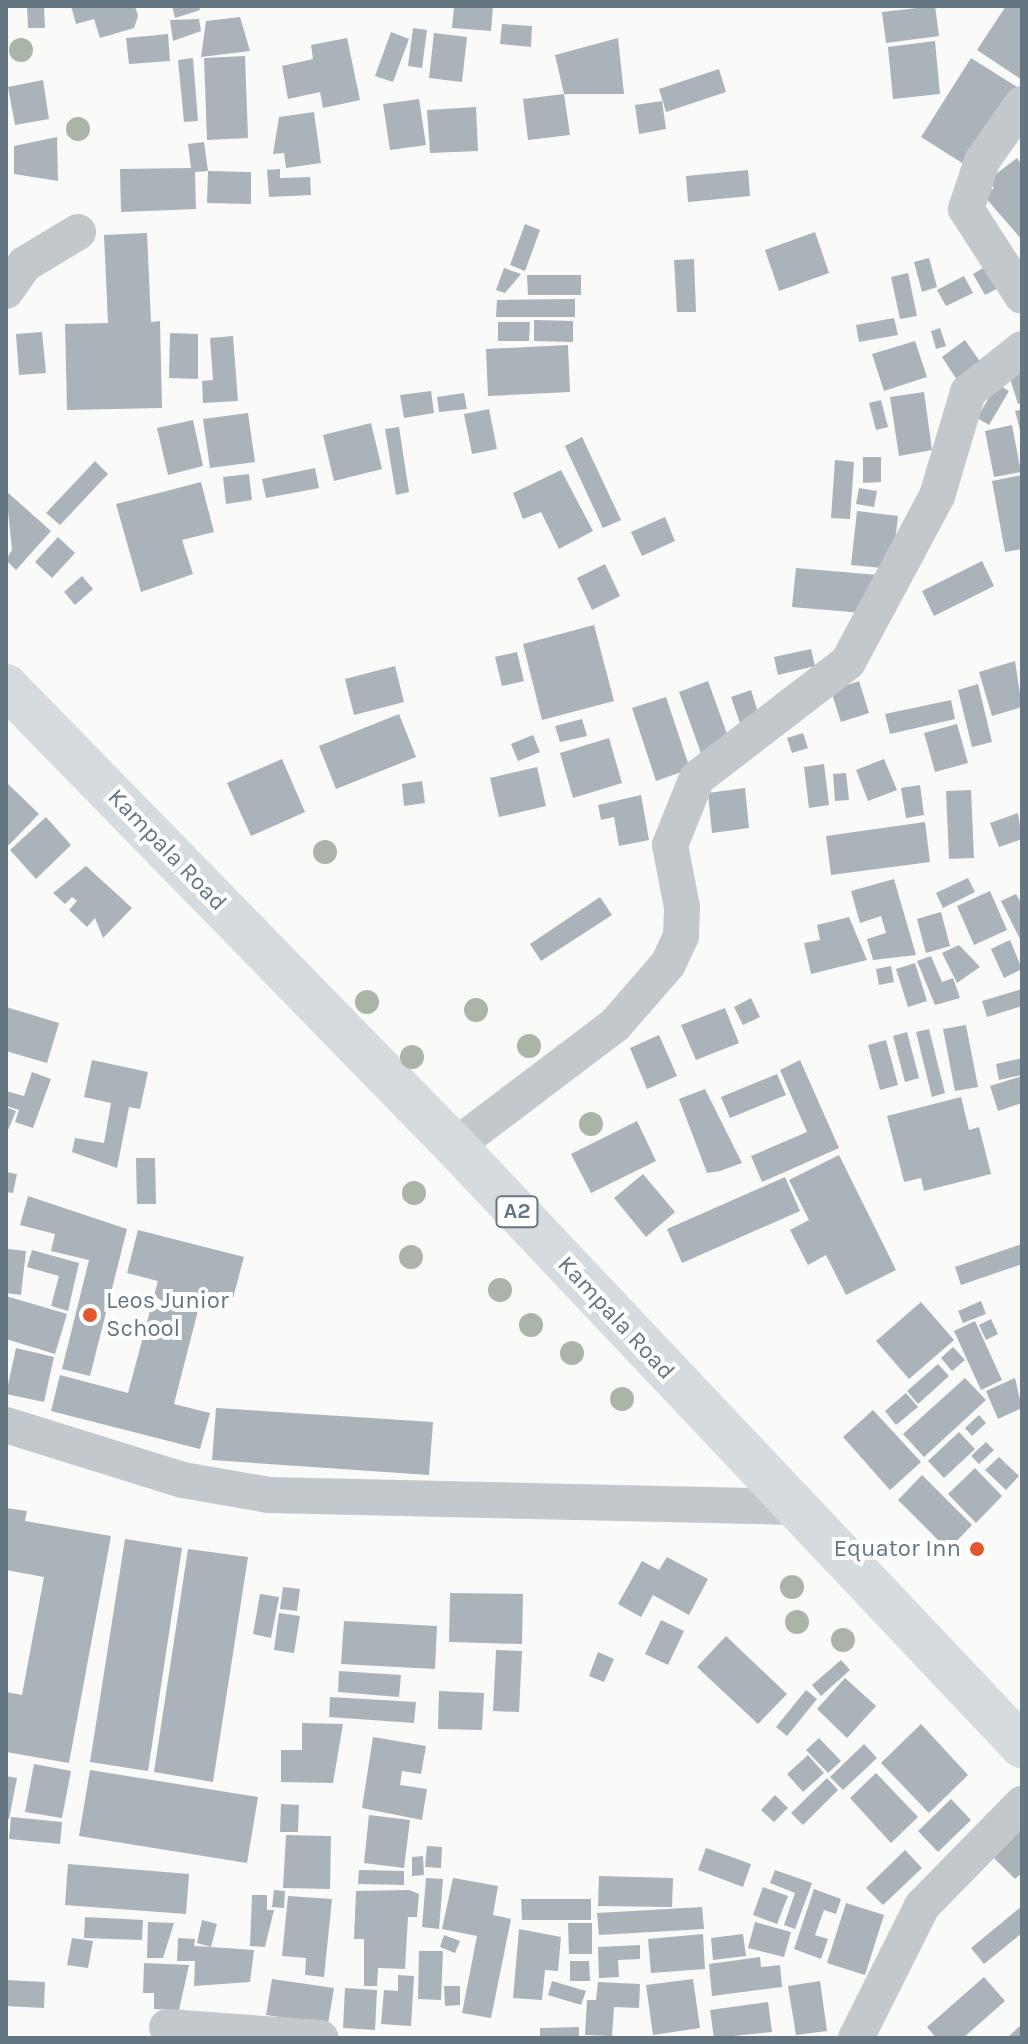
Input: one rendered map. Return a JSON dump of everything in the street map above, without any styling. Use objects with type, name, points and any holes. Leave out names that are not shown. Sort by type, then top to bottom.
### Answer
[{"type":"main road","name":"Kampala Road","points":[[6,686],[455,1146],[792,1507],[1022,1746]]},
{"type":"street","points":[[1022,104],[982,161],[966,209],[1022,296]]},
{"type":"street","points":[[6,291],[25,264],[78,232]]},
{"type":"street","points":[[455,1146],[615,1025],[668,964],[681,936],[682,907],[670,845],[691,789],[848,662],[937,496],[968,392],[1022,349]]},
{"type":"street","points":[[6,1425],[183,1480],[269,1495],[792,1507]]},
{"type":"street","points":[[856,2038],[922,1906],[1022,1804]]},
{"type":"street","points":[[167,2027],[321,2038]]},
{"type":"building","points":[[27,6],[44,6],[45,28],[28,28]]},
{"type":"building","points":[[71,6],[135,6],[138,16],[134,28],[100,38],[94,19],[76,24]]},
{"type":"building","points":[[172,6],[199,6],[200,10],[175,18]]},
{"type":"building","points":[[454,6],[493,6],[491,31],[452,28]]},
{"type":"building","points":[[935,6],[939,36],[886,43],[882,12]]},
{"type":"building","points":[[1006,6],[1022,6],[1022,80],[977,50]]},
{"type":"building","points":[[240,17],[250,51],[201,57],[206,21]]},
{"type":"building","points":[[199,19],[201,31],[173,41],[170,20]]},
{"type":"building","points":[[502,24],[532,26],[531,47],[500,44]]},
{"type":"building","points":[[413,28],[427,30],[422,68],[408,66]]},
{"type":"building","points":[[391,32],[409,39],[393,82],[375,76]]},
{"type":"building","points":[[434,33],[467,37],[462,82],[429,78]]},
{"type":"building","points":[[168,34],[170,61],[129,64],[126,38]]},
{"type":"building","points":[[347,38],[360,100],[323,108],[320,92],[288,99],[282,66],[313,59],[311,45]]},
{"type":"building","points":[[618,38],[624,94],[564,94],[555,55]]},
{"type":"building","points":[[935,41],[940,94],[893,99],[888,47]]},
{"type":"building","points":[[245,56],[248,138],[207,140],[204,58]]},
{"type":"building","points":[[193,58],[198,121],[184,122],[178,60]]},
{"type":"building","points":[[971,58],[1017,87],[967,166],[921,137]]},
{"type":"building","points":[[719,69],[726,92],[666,112],[659,89]]},
{"type":"building","points":[[43,80],[49,119],[15,125],[8,87]]},
{"type":"building","points":[[564,94],[570,135],[528,140],[523,99]]},
{"type":"building","points":[[419,99],[426,145],[390,150],[383,104]]},
{"type":"building","points":[[662,101],[666,129],[639,134],[635,105]]},
{"type":"building","points":[[476,107],[478,151],[430,153],[427,110]]},
{"type":"building","points":[[314,112],[321,163],[286,168],[284,153],[273,154],[279,117]]},
{"type":"building","points":[[57,137],[58,181],[14,174],[14,146]]},
{"type":"building","points":[[204,142],[208,171],[195,172],[196,209],[121,212],[120,169],[191,168],[188,144]]},
{"type":"building","points":[[1017,158],[1022,165],[1022,240],[984,196],[994,188],[988,180]]},
{"type":"building","points":[[280,169],[280,178],[310,177],[311,195],[269,197],[267,170]]},
{"type":"building","points":[[748,170],[750,196],[688,202],[686,176]]},
{"type":"building","points":[[208,171],[251,172],[251,204],[207,203]]},
{"type":"building","points":[[525,224],[540,230],[525,271],[510,265]]},
{"type":"building","points":[[815,232],[829,273],[779,291],[765,250]]},
{"type":"building","points":[[147,233],[151,322],[160,321],[162,408],[67,410],[65,324],[108,323],[104,235]]},
{"type":"building","points":[[929,258],[937,287],[922,292],[914,262]]},
{"type":"building","points":[[694,259],[696,312],[677,312],[674,260]]},
{"type":"building","points":[[988,265],[1000,287],[985,295],[973,274]]},
{"type":"building","points":[[504,268],[521,274],[505,293],[496,290]]},
{"type":"building","points":[[908,273],[917,316],[900,319],[891,277]]},
{"type":"building","points":[[527,275],[581,275],[581,295],[528,295]]},
{"type":"building","points":[[964,276],[973,293],[946,306],[937,290]]},
{"type":"building","points":[[575,299],[575,317],[496,317],[497,300]]},
{"type":"building","points":[[894,318],[898,335],[859,342],[856,325]]},
{"type":"building","points":[[534,320],[573,321],[573,342],[534,341]]},
{"type":"building","points":[[498,322],[530,322],[529,341],[498,341]]},
{"type":"building","points":[[940,328],[946,346],[936,349],[931,331]]},
{"type":"building","points":[[42,332],[46,373],[19,375],[16,334]]},
{"type":"building","points":[[170,333],[198,334],[198,379],[169,378]]},
{"type":"building","points":[[233,336],[238,401],[203,403],[202,381],[213,380],[210,338]]},
{"type":"building","points":[[965,340],[985,369],[961,386],[942,357]]},
{"type":"building","points":[[915,341],[927,377],[884,391],[872,354]]},
{"type":"building","points":[[568,345],[570,392],[488,396],[486,349]]},
{"type":"building","points":[[1022,364],[1022,403],[1018,404],[1007,369]]},
{"type":"building","points":[[997,384],[1009,391],[989,425],[977,418]]},
{"type":"building","points":[[431,391],[434,413],[404,418],[400,395]]},
{"type":"building","points":[[924,392],[932,450],[899,456],[890,397]]},
{"type":"building","points":[[464,393],[467,409],[439,412],[437,397]]},
{"type":"building","points":[[881,400],[888,427],[876,430],[869,403]]},
{"type":"building","points":[[489,409],[497,449],[472,454],[464,414]]},
{"type":"building","points":[[1022,409],[1022,434],[1021,434],[1015,411]]},
{"type":"building","points":[[248,413],[255,462],[210,468],[203,419]]},
{"type":"building","points":[[193,420],[203,466],[168,475],[157,428]]},
{"type":"building","points":[[371,423],[382,469],[334,481],[323,435]]},
{"type":"building","points":[[1012,425],[1021,472],[994,477],[985,431]]},
{"type":"building","points":[[399,427],[409,492],[396,495],[385,429]]},
{"type":"building","points":[[582,437],[621,520],[603,528],[565,446]]},
{"type":"building","points":[[863,457],[881,457],[881,482],[863,483]]},
{"type":"building","points":[[835,460],[854,462],[850,519],[831,518]]},
{"type":"building","points":[[95,461],[108,474],[60,525],[46,513]]},
{"type":"building","points":[[315,468],[319,488],[266,498],[262,479]]},
{"type":"building","points":[[561,470],[593,531],[559,549],[541,512],[523,519],[513,493]]},
{"type":"building","points":[[249,474],[252,500],[226,504],[223,477]]},
{"type":"building","points":[[1022,475],[1022,549],[1005,552],[992,481]]},
{"type":"building","points":[[201,482],[214,532],[182,540],[193,574],[141,592],[116,504]]},
{"type":"building","points":[[859,488],[877,491],[874,507],[856,504]]},
{"type":"building","points":[[6,491],[51,531],[16,570],[6,560],[12,550]]},
{"type":"building","points":[[857,511],[898,516],[892,569],[851,565]]},
{"type":"building","points":[[665,517],[675,541],[642,556],[631,532]]},
{"type":"building","points":[[58,537],[75,553],[52,578],[35,562]]},
{"type":"building","points":[[982,561],[994,586],[934,616],[922,591]]},
{"type":"building","points":[[605,564],[620,596],[592,610],[577,578]]},
{"type":"building","points":[[796,568],[878,575],[874,614],[792,607]]},
{"type":"building","points":[[82,576],[93,589],[75,605],[64,592]]},
{"type":"building","points":[[594,625],[614,701],[542,720],[523,644]]},
{"type":"building","points":[[811,649],[815,666],[778,675],[774,657]]},
{"type":"building","points":[[517,652],[524,681],[502,686],[495,657]]},
{"type":"building","points":[[1015,661],[1022,707],[992,716],[979,672]]},
{"type":"building","points":[[395,666],[404,702],[354,715],[345,679]]},
{"type":"building","points":[[708,681],[731,745],[702,756],[679,692]]},
{"type":"building","points":[[859,681],[869,713],[841,722],[831,691]]},
{"type":"building","points":[[978,684],[992,742],[972,747],[958,690]]},
{"type":"building","points":[[751,690],[761,722],[742,729],[731,697]]},
{"type":"building","points":[[666,697],[690,769],[656,781],[632,708]]},
{"type":"building","points":[[951,700],[955,719],[890,734],[885,714]]},
{"type":"building","points":[[399,714],[416,757],[336,789],[319,746]]},
{"type":"building","points":[[582,719],[587,736],[560,742],[555,726]]},
{"type":"building","points":[[957,724],[968,763],[935,772],[924,733]]},
{"type":"building","points":[[803,733],[808,748],[792,753],[787,738]]},
{"type":"building","points":[[533,735],[540,752],[518,761],[511,744]]},
{"type":"building","points":[[609,738],[622,783],[573,798],[560,753]]},
{"type":"building","points":[[282,759],[305,812],[251,836],[227,783]]},
{"type":"building","points":[[884,759],[897,790],[868,801],[856,770]]},
{"type":"building","points":[[824,764],[829,805],[809,808],[804,767]]},
{"type":"building","points":[[537,767],[546,806],[499,817],[490,778]]},
{"type":"building","points":[[846,773],[849,800],[835,801],[833,774]]},
{"type":"building","points":[[422,781],[425,803],[404,806],[402,784]]},
{"type":"building","points":[[6,782],[39,814],[6,848]]},
{"type":"building","points":[[920,785],[924,815],[906,818],[901,788]]},
{"type":"building","points":[[745,788],[749,828],[712,833],[708,793]]},
{"type":"building","points":[[971,790],[974,858],[949,859],[946,791]]},
{"type":"building","points":[[641,795],[649,840],[619,846],[614,817],[601,820],[598,805]]},
{"type":"building","points":[[1018,813],[1022,839],[999,847],[990,823]]},
{"type":"building","points":[[46,817],[71,845],[36,879],[10,850]]},
{"type":"building","points":[[925,822],[930,862],[831,875],[826,836]]},
{"type":"building","points":[[86,866],[132,908],[103,938],[95,918],[87,927],[69,910],[77,901],[72,897],[65,904],[53,893]]},
{"type":"building","points":[[968,878],[975,892],[943,908],[936,893]]},
{"type":"building","points":[[894,879],[916,955],[873,960],[867,939],[886,933],[881,916],[860,923],[851,891]]},
{"type":"building","points":[[990,891],[1007,930],[974,945],[957,906]]},
{"type":"building","points":[[1016,894],[1022,905],[1022,943],[1001,901]]},
{"type":"building","points":[[600,897],[612,915],[541,961],[530,944]]},
{"type":"building","points":[[941,912],[950,946],[926,953],[917,919]]},
{"type":"building","points":[[849,917],[867,960],[811,974],[804,943],[820,940],[817,925]]},
{"type":"building","points":[[1010,940],[1022,969],[1004,978],[991,949]]},
{"type":"building","points":[[959,945],[980,967],[957,983],[942,953]]},
{"type":"building","points":[[931,956],[942,982],[953,978],[960,998],[935,1005],[917,961]]},
{"type":"building","points":[[915,963],[927,1001],[908,1007],[896,969]]},
{"type":"building","points":[[891,966],[894,982],[879,985],[876,969]]},
{"type":"building","points":[[1022,989],[1022,1006],[987,1017],[982,1001]]},
{"type":"building","points":[[751,998],[760,1017],[743,1025],[734,1007]]},
{"type":"building","points":[[6,1007],[59,1023],[47,1063],[6,1051]]},
{"type":"building","points":[[725,1008],[739,1043],[696,1060],[681,1025]]},
{"type":"building","points":[[966,1025],[978,1087],[955,1091],[943,1029]]},
{"type":"building","points":[[929,1029],[945,1093],[932,1097],[916,1032]]},
{"type":"building","points":[[907,1032],[919,1078],[905,1082],[893,1036]]},
{"type":"building","points":[[659,1035],[677,1076],[647,1089],[630,1048]]},
{"type":"building","points":[[886,1040],[898,1085],[880,1090],[868,1045]]},
{"type":"building","points":[[1022,1058],[1022,1075],[999,1080],[996,1064]]},
{"type":"building","points":[[92,1060],[148,1072],[140,1109],[129,1107],[117,1168],[72,1152],[75,1138],[104,1143],[111,1103],[84,1097]]},
{"type":"building","points":[[800,1060],[839,1148],[762,1182],[751,1156],[807,1132],[780,1070]]},
{"type":"building","points":[[32,1072],[51,1079],[33,1128],[15,1122],[19,1110],[6,1106],[6,1091],[24,1096]]},
{"type":"building","points":[[777,1074],[786,1095],[730,1118],[721,1097]]},
{"type":"building","points":[[1022,1076],[1022,1103],[998,1111],[990,1086]]},
{"type":"building","points":[[705,1089],[742,1163],[707,1173],[679,1099]]},
{"type":"building","points":[[961,1097],[969,1130],[979,1127],[991,1174],[924,1191],[921,1178],[904,1182],[887,1116]]},
{"type":"building","points":[[6,1107],[16,1111],[6,1135]]},
{"type":"building","points":[[637,1121],[656,1161],[591,1193],[571,1154]]},
{"type":"building","points":[[839,1155],[896,1270],[846,1295],[826,1255],[808,1265],[790,1230],[809,1220],[789,1180]]},
{"type":"building","points":[[136,1158],[155,1158],[156,1204],[137,1204]]},
{"type":"building","points":[[6,1172],[17,1174],[13,1193],[6,1192]]},
{"type":"building","points":[[643,1174],[675,1212],[646,1237],[614,1198]]},
{"type":"building","points":[[785,1177],[800,1211],[682,1263],[667,1229]]},
{"type":"building","name":"Leos Junior School","points":[[28,1196],[127,1229],[90,1376],[62,1369],[89,1260],[51,1251],[55,1234],[20,1225]]},
{"type":"building","points":[[138,1230],[244,1257],[233,1298],[203,1291],[174,1404],[210,1413],[200,1449],[51,1411],[60,1375],[128,1393],[158,1281],[127,1273]]},
{"type":"building","points":[[1022,1244],[1022,1264],[961,1285],[955,1267]]},
{"type":"building","points":[[8,1249],[26,1251],[21,1295],[6,1293]]},
{"type":"building","points":[[32,1250],[79,1263],[68,1311],[51,1306],[59,1276],[27,1267]]},
{"type":"building","points":[[6,1296],[67,1314],[55,1354],[6,1339]]},
{"type":"building","points":[[981,1301],[986,1314],[963,1323],[958,1311]]},
{"type":"building","points":[[921,1302],[954,1340],[909,1379],[876,1341]]},
{"type":"building","points":[[991,1319],[998,1334],[986,1340],[979,1325]]},
{"type":"building","points":[[975,1321],[1002,1380],[981,1390],[954,1331]]},
{"type":"building","points":[[953,1347],[965,1360],[952,1371],[941,1358]]},
{"type":"building","points":[[16,1348],[54,1357],[44,1402],[6,1394]]},
{"type":"building","points":[[938,1364],[949,1376],[918,1404],[907,1391]]},
{"type":"building","points":[[965,1378],[986,1400],[924,1457],[903,1434]]},
{"type":"building","points":[[1015,1378],[1022,1408],[998,1419],[986,1391]]},
{"type":"building","points":[[906,1393],[918,1407],[896,1425],[885,1411]]},
{"type":"building","points":[[216,1408],[433,1422],[429,1475],[212,1460]]},
{"type":"building","points":[[873,1410],[921,1462],[890,1490],[843,1437]]},
{"type":"building","points":[[979,1415],[986,1423],[972,1436],[965,1428]]},
{"type":"building","points":[[959,1432],[975,1449],[944,1478],[928,1461]]},
{"type":"building","points":[[986,1442],[994,1450],[979,1464],[971,1456]]},
{"type":"building","points":[[999,1457],[1019,1476],[1006,1490],[985,1470]]},
{"type":"building","points":[[975,1468],[1002,1496],[976,1523],[948,1494]]},
{"type":"building","points":[[922,1475],[972,1525],[948,1550],[898,1500]]},
{"type":"building","points":[[6,1508],[27,1511],[25,1521],[111,1536],[69,1763],[6,1752],[6,1692],[22,1695],[44,1577],[6,1570]]},
{"type":"building","points":[[125,1539],[182,1548],[148,1771],[90,1762]]},
{"type":"building","points":[[188,1549],[248,1557],[213,1782],[154,1772]]},
{"type":"building","points":[[667,1557],[708,1579],[689,1615],[653,1595],[641,1617],[618,1604],[642,1561],[659,1570]]},
{"type":"building","points":[[283,1587],[300,1589],[297,1611],[280,1609]]},
{"type":"building","points":[[450,1593],[523,1594],[522,1644],[449,1642]]},
{"type":"building","points":[[260,1594],[279,1597],[271,1638],[253,1634]]},
{"type":"building","points":[[279,1613],[300,1616],[294,1653],[274,1650]]},
{"type":"building","points":[[661,1620],[684,1631],[668,1665],[645,1654]]},
{"type":"building","points":[[344,1621],[437,1626],[435,1669],[341,1664]]},
{"type":"building","points":[[726,1636],[787,1694],[758,1724],[697,1667]]},
{"type":"building","points":[[496,1650],[522,1651],[519,1712],[493,1711]]},
{"type":"building","points":[[598,1652],[614,1659],[604,1682],[589,1676]]},
{"type":"building","points":[[841,1660],[850,1670],[821,1696],[812,1685]]},
{"type":"building","points":[[339,1671],[401,1675],[399,1697],[338,1692]]},
{"type":"building","points":[[845,1678],[876,1706],[847,1738],[817,1709]]},
{"type":"building","points":[[806,1690],[817,1699],[787,1736],[776,1727]]},
{"type":"building","points":[[439,1691],[484,1693],[482,1730],[438,1729]]},
{"type":"building","points":[[330,1697],[416,1702],[414,1723],[329,1717]]},
{"type":"building","points":[[302,1723],[343,1724],[333,1783],[281,1782],[281,1750],[302,1750]]},
{"type":"building","points":[[921,1724],[968,1775],[929,1813],[881,1763]]},
{"type":"building","points":[[373,1737],[426,1746],[421,1774],[402,1771],[400,1785],[427,1789],[422,1820],[362,1808]]},
{"type":"building","points":[[819,1738],[841,1761],[828,1773],[806,1750]]},
{"type":"building","points":[[864,1744],[877,1758],[843,1790],[830,1777]]},
{"type":"building","points":[[808,1755],[824,1773],[803,1792],[787,1774]]},
{"type":"building","points":[[34,1764],[71,1771],[62,1818],[25,1812]]},
{"type":"building","points":[[90,1770],[258,1797],[247,1863],[79,1836]]},
{"type":"building","points":[[876,1773],[918,1817],[891,1843],[850,1798]]},
{"type":"building","points":[[6,1776],[17,1778],[9,1819],[6,1819]]},
{"type":"building","points":[[827,1778],[838,1790],[803,1825],[791,1813]]},
{"type":"building","points":[[775,1795],[788,1808],[774,1822],[761,1810]]},
{"type":"building","points":[[951,1799],[971,1820],[938,1852],[918,1831]]},
{"type":"building","points":[[281,1804],[299,1805],[298,1832],[280,1832]]},
{"type":"building","points":[[369,1815],[410,1820],[404,1868],[364,1863]]},
{"type":"building","points":[[11,1817],[62,1822],[60,1844],[9,1839]]},
{"type":"building","points":[[1022,1824],[1022,1873],[1015,1879],[988,1852]]},
{"type":"building","points":[[286,1835],[331,1836],[330,1889],[283,1888]]},
{"type":"building","points":[[427,1846],[442,1847],[441,1868],[425,1867]]},
{"type":"building","points":[[706,1848],[751,1864],[743,1887],[698,1870]]},
{"type":"building","points":[[905,1850],[922,1868],[883,1905],[866,1888]]},
{"type":"building","points":[[423,1856],[424,1875],[412,1876],[412,1857]]},
{"type":"building","points":[[68,1864],[189,1874],[186,1914],[65,1905]]},
{"type":"building","points":[[359,1870],[404,1871],[404,1885],[358,1884]]},
{"type":"building","points":[[775,1870],[812,1883],[795,1929],[784,1925],[795,1893],[770,1883]]},
{"type":"building","points":[[599,1876],[673,1878],[672,1907],[598,1906]]},
{"type":"building","points":[[426,1878],[443,1879],[439,1929],[422,1927]]},
{"type":"building","points":[[453,1878],[498,1886],[493,1915],[511,1919],[491,2018],[462,2013],[477,1936],[442,1929]]},
{"type":"building","points":[[763,1887],[788,1896],[777,1924],[753,1915]]},
{"type":"building","points":[[814,1889],[841,1899],[836,1914],[824,1910],[815,1935],[828,1939],[821,1959],[794,1949]]},
{"type":"building","points":[[274,1890],[285,1891],[284,1908],[272,1907]]},
{"type":"building","points":[[409,1890],[419,1894],[417,1917],[408,1917],[405,1969],[378,1968],[377,1986],[364,1986],[364,1939],[354,1939],[356,1891]]},
{"type":"building","points":[[252,1895],[267,1895],[267,1910],[274,1910],[265,1947],[250,1946]]},
{"type":"building","points":[[288,1896],[332,1899],[324,1977],[305,1975],[306,1958],[282,1956]]},
{"type":"building","points":[[521,1899],[591,1899],[591,1920],[522,1920]]},
{"type":"building","points":[[846,1903],[884,1915],[865,1975],[827,1963]]},
{"type":"building","points":[[1022,1906],[1022,1933],[984,1964],[971,1948]]},
{"type":"building","points":[[702,1907],[704,1929],[599,1935],[597,1913]]},
{"type":"building","points":[[85,1917],[143,1920],[142,1940],[84,1938]]},
{"type":"building","points":[[202,1920],[217,1924],[211,1947],[197,1943]]},
{"type":"building","points":[[148,1922],[174,1923],[163,1958],[147,1958]]},
{"type":"building","points":[[755,1922],[791,1932],[784,1957],[748,1948]]},
{"type":"building","points":[[568,1923],[592,1923],[592,1954],[569,1954]]},
{"type":"building","points":[[519,1929],[561,1937],[558,1971],[545,1970],[542,2000],[513,1998]]},
{"type":"building","points":[[703,1934],[705,1969],[651,1973],[648,1939]]},
{"type":"building","points":[[743,1934],[746,1956],[713,1960],[711,1938]]},
{"type":"building","points":[[444,1935],[460,1941],[455,1953],[440,1947]]},
{"type":"building","points":[[72,1938],[93,1941],[88,1968],[67,1965]]},
{"type":"building","points":[[178,1938],[195,1939],[194,1946],[254,1950],[250,1982],[194,1986],[195,1961],[177,1961]]},
{"type":"building","points":[[640,1945],[640,1959],[618,1960],[619,1977],[599,1978],[598,1947]]},
{"type":"building","points":[[419,1951],[443,1951],[441,2000],[418,1999]]},
{"type":"building","points":[[760,1957],[761,1967],[780,1965],[782,1987],[712,1996],[709,1964]]},
{"type":"building","points":[[570,1961],[589,1961],[590,1981],[570,1981]]},
{"type":"building","points":[[144,1963],[189,1965],[179,2010],[154,2009],[154,1993],[143,1993]]},
{"type":"building","points":[[398,1975],[414,1976],[411,2026],[381,2024],[384,1990],[398,1991]]},
{"type":"building","points":[[984,1977],[1005,2001],[963,2038],[936,2038],[927,2027]]},
{"type":"building","points":[[272,1979],[334,1988],[328,2024],[266,2015]]},
{"type":"building","points":[[693,1979],[700,2028],[653,2035],[646,1985]]},
{"type":"building","points":[[6,1980],[45,1982],[44,2008],[6,2006]]},
{"type":"building","points":[[552,1981],[586,1991],[581,2005],[548,1995]]},
{"type":"building","points":[[820,1981],[827,2031],[796,2035],[788,1986]]},
{"type":"building","points":[[598,1982],[640,1984],[639,2008],[614,2007],[612,2036],[585,2035],[587,2000],[596,2000]]},
{"type":"building","points":[[444,1986],[460,1986],[460,2005],[445,2006]]},
{"type":"building","points":[[345,1988],[377,1990],[375,2030],[343,2028]]},
{"type":"building","points":[[768,2002],[772,2032],[714,2038],[710,2010]]},
{"type":"building","points":[[1022,2024],[1022,2038],[1007,2038]]},
{"type":"building","points":[[579,2027],[579,2038],[540,2038],[540,2028]]},
{"type":"place","name":"Leos Junior School","points":[[90,1315]]},
{"type":"place","name":"Equator Inn","points":[[977,1549]]}]
